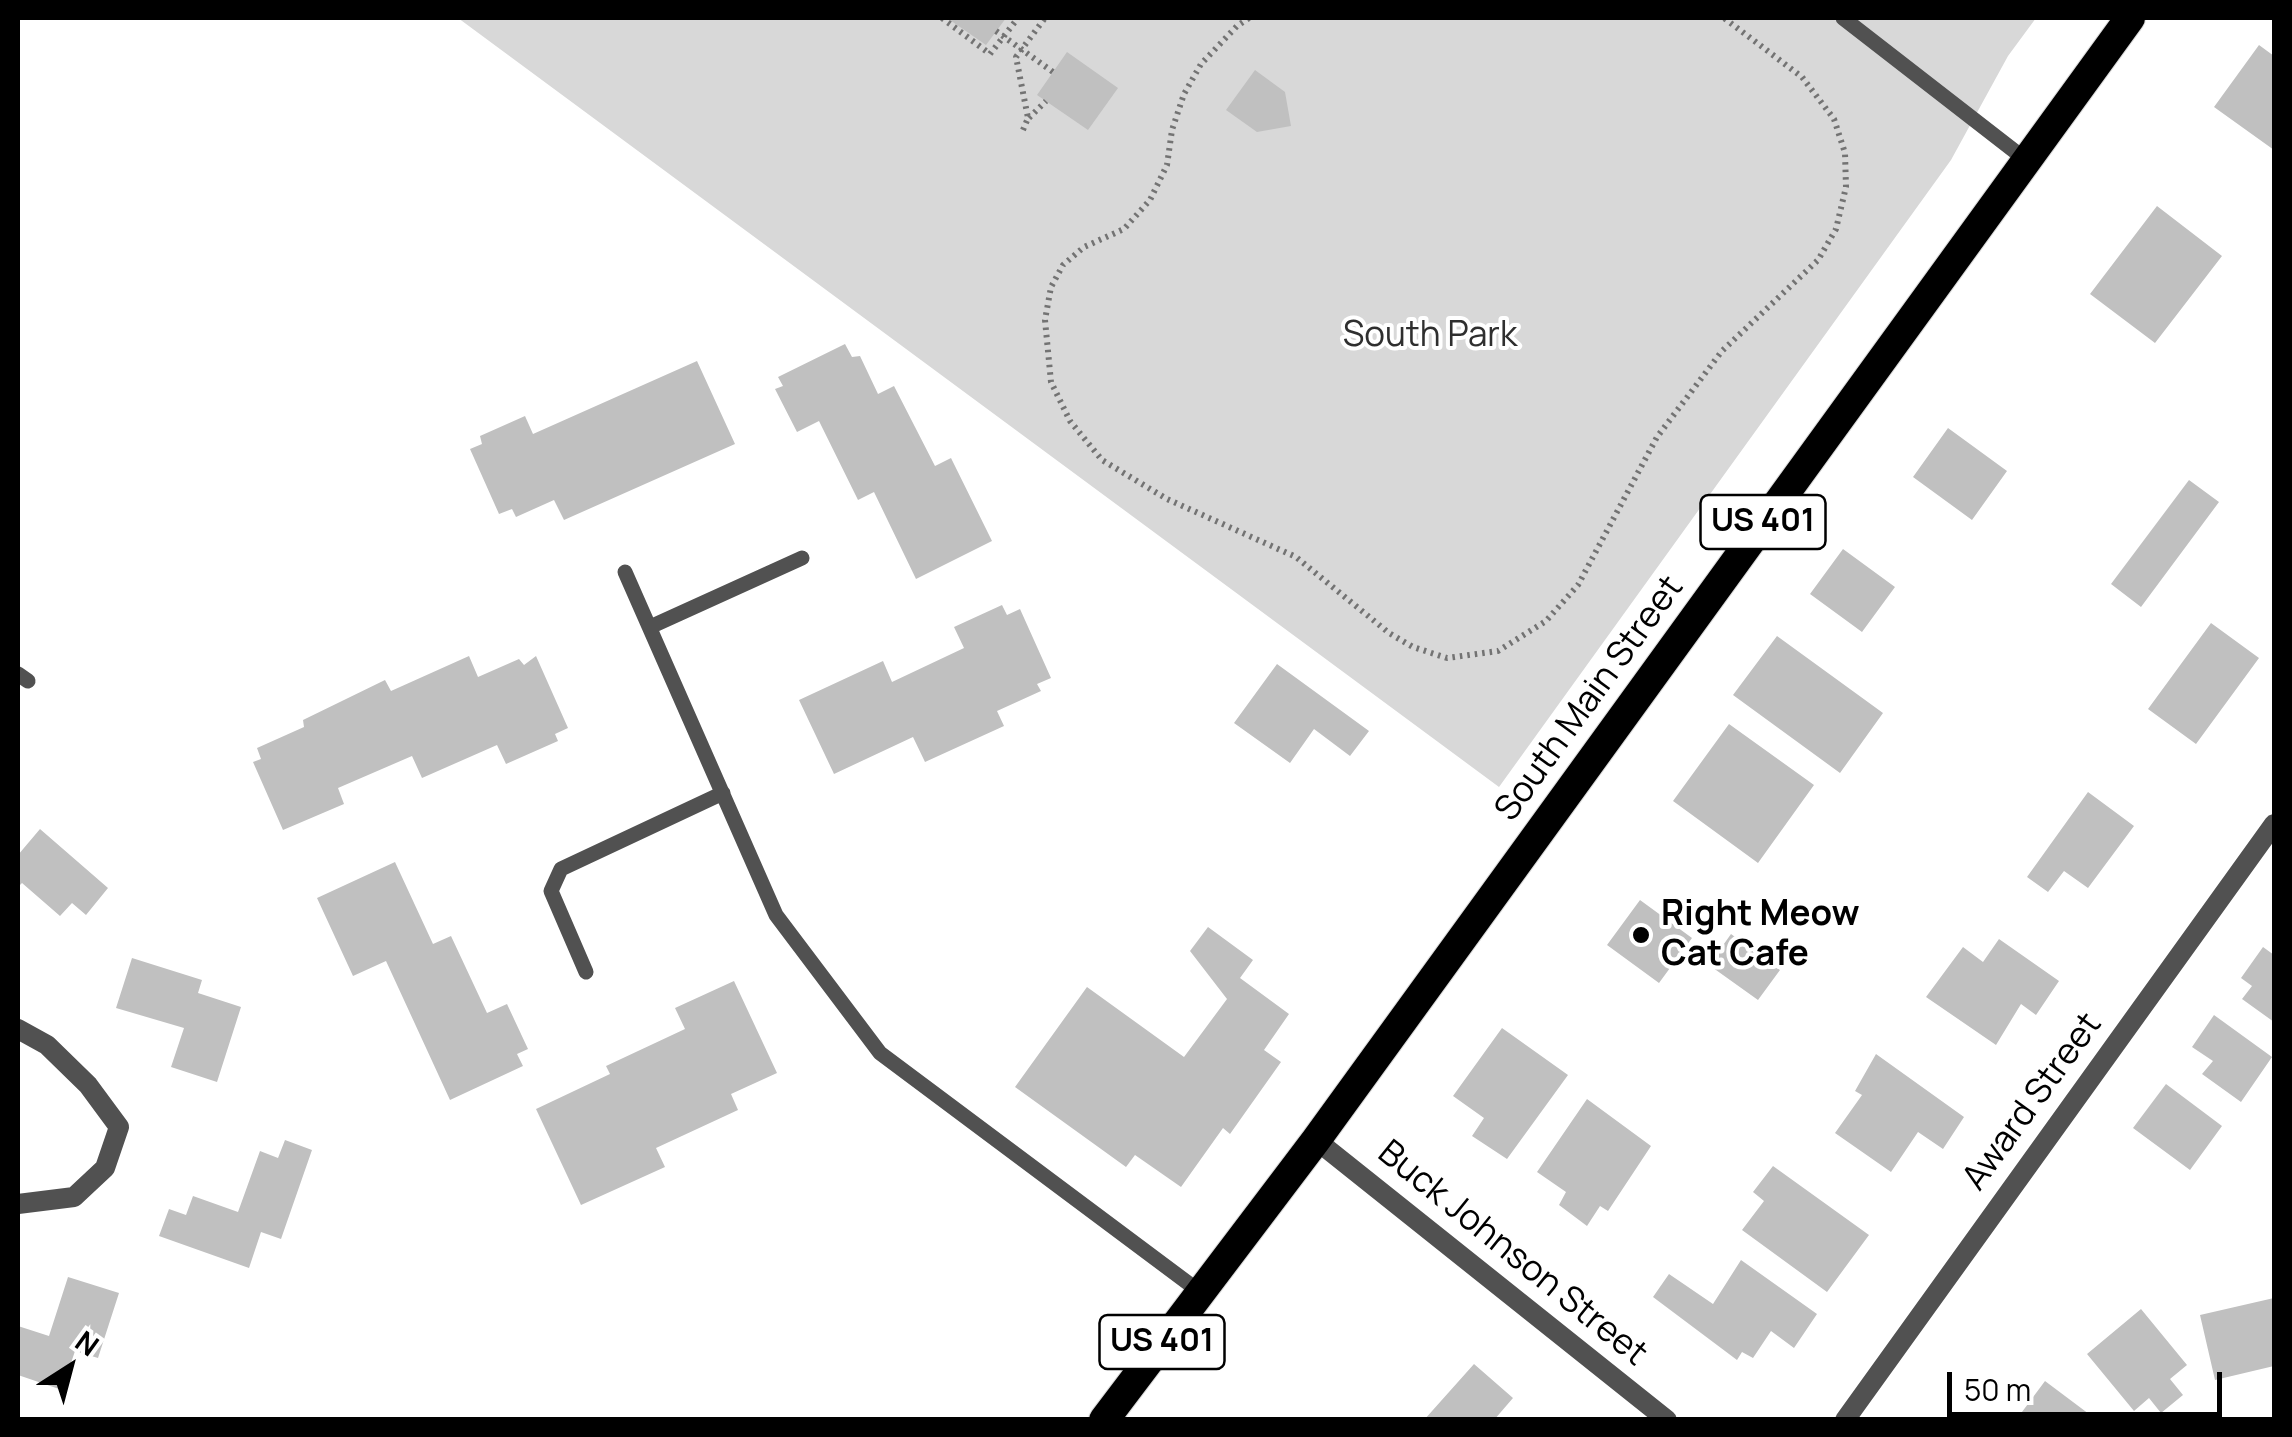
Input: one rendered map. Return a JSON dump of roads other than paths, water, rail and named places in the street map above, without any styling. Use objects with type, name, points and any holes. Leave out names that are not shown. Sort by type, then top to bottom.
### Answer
[{"type":"highway","name":"South Main Street","points":[[1104,1420],[1316,1140],[2130,18]]},
{"type":"street","name":"Award Street","points":[[1845,1420],[2274,824]]},
{"type":"street","points":[[18,1029],[47,1045],[88,1085],[118,1127],[105,1168],[74,1197],[18,1204]]},
{"type":"street","name":"Buck Johnson Street","points":[[1316,1140],[1667,1420]]},
{"type":"lane","points":[[1843,18],[2026,160]]},
{"type":"lane","points":[[650,628],[802,558]]},
{"type":"lane","points":[[626,572],[776,915],[880,1054],[1200,1292]]},
{"type":"lane","points":[[586,972],[551,891],[561,869],[722,793]]},
{"type":"place","name":"Right Meow Cat Cafe","points":[[1641,935]]},
{"type":"park label","name":"South Park","points":[[1430,336]]}]
